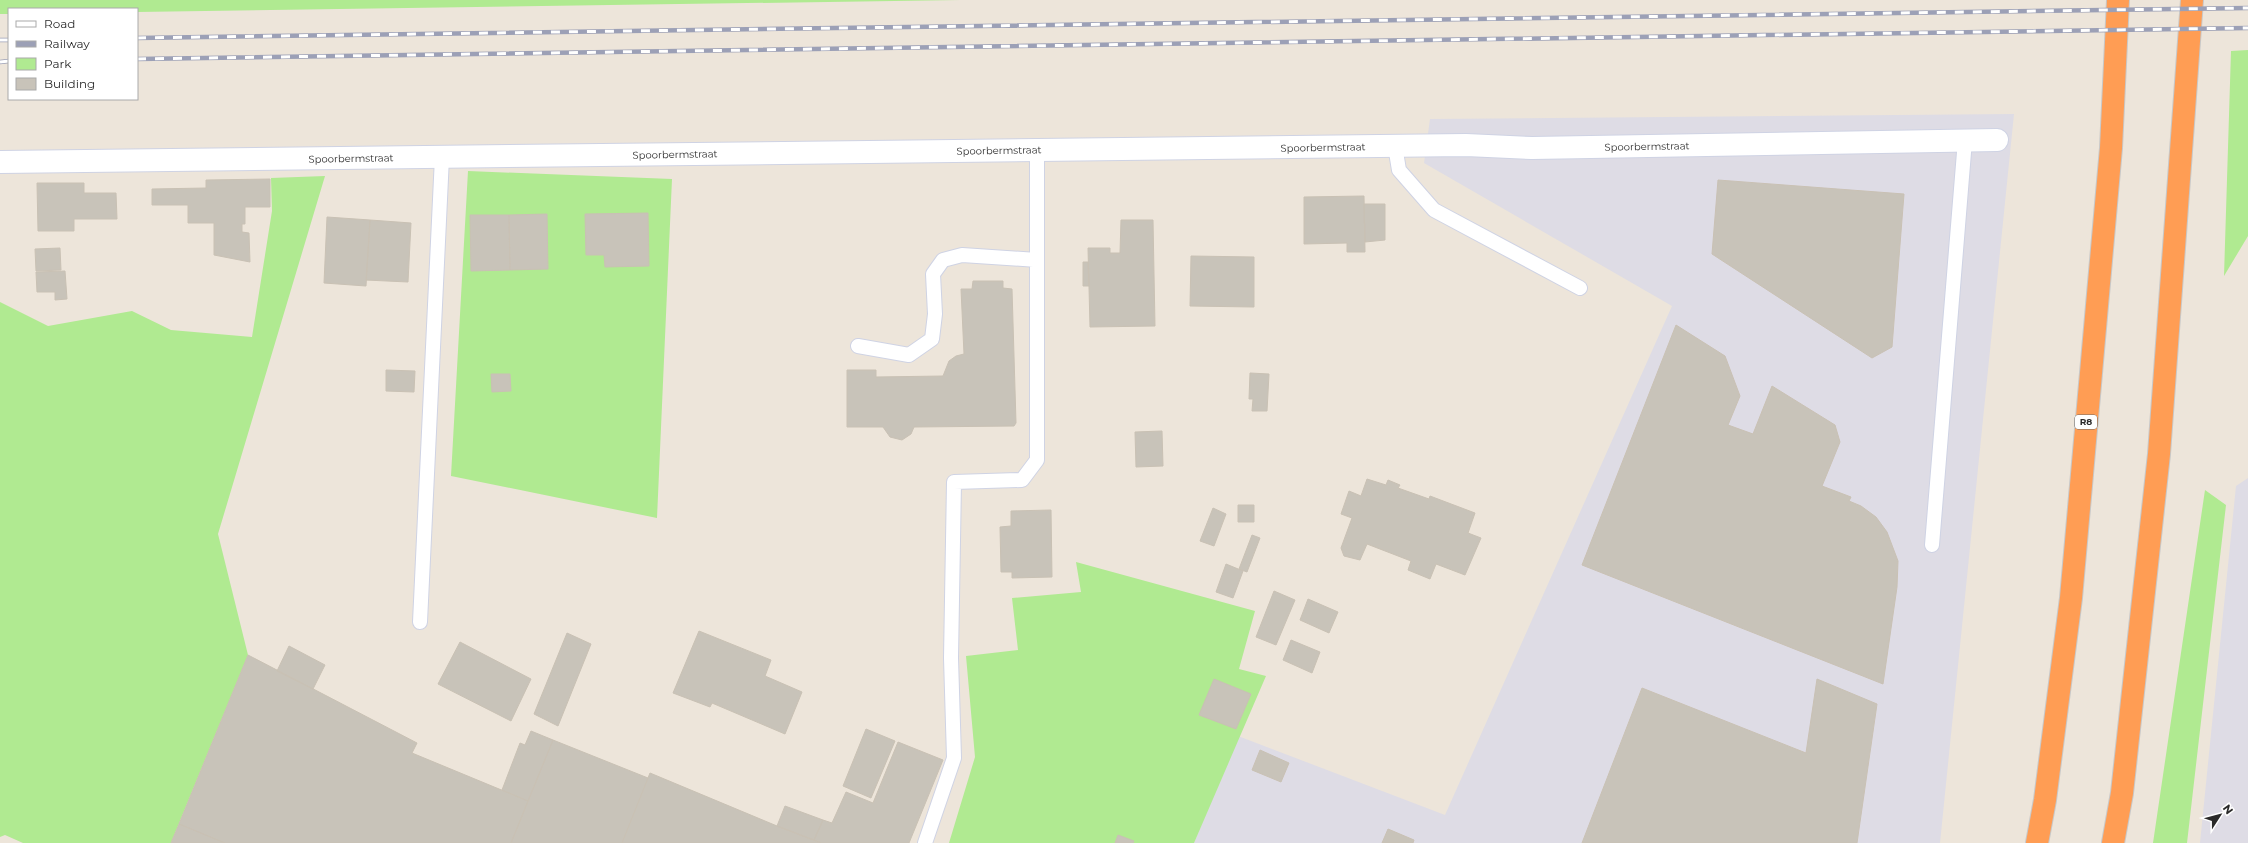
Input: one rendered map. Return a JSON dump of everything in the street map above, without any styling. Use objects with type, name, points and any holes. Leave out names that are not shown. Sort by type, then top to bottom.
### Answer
[{"type":"highway","name":"R8","points":[[2037,843],[2045,800],[2071,598],[2111,148],[2118,0]]},
{"type":"highway","points":[[2113,843],[2122,793],[2159,454],[2192,0]]},
{"type":"street","name":"Spoorbermstraat","points":[[0,162],[1466,145],[1532,148],[1997,140]]},
{"type":"lane","points":[[1932,545],[1965,140]]},
{"type":"lane","points":[[1395,146],[1400,170],[1434,210],[1580,288]]},
{"type":"lane","points":[[926,843],[954,758],[951,658],[954,482],[1022,480],[1038,460],[1037,150]]},
{"type":"lane","points":[[420,622],[442,157]]},
{"type":"lane","points":[[858,346],[909,355],[932,339],[935,314],[933,274],[943,260],[962,255],[1037,260]]},
{"type":"shaded area","points":[[2014,114],[1940,843],[1194,843],[1238,736],[1445,815],[1672,306],[1424,163],[1430,119]]},
{"type":"shaded area","points":[[2248,478],[2248,843],[2200,843],[2236,486]]},
{"type":"green space","points":[[0,0],[960,0],[138,12],[138,8],[8,8],[8,14],[0,14]]},
{"type":"green space","points":[[2248,50],[2248,236],[2224,276],[2231,51]]},
{"type":"green space","points":[[468,171],[672,179],[657,518],[451,476]]},
{"type":"green space","points":[[325,176],[218,534],[248,655],[171,843],[23,843],[5,835],[0,837],[0,302],[48,326],[132,311],[171,330],[252,337],[272,211],[271,178]]},
{"type":"green space","points":[[2205,490],[2226,505],[2187,843],[2153,843]]},
{"type":"green space","points":[[1076,562],[1255,611],[1239,669],[1266,676],[1194,843],[949,843],[975,757],[966,656],[1018,650],[1012,598],[1081,592]]},
{"type":"building","points":[[270,179],[270,207],[245,207],[245,224],[242,224],[242,232],[249,233],[250,262],[214,255],[214,223],[188,223],[188,205],[152,205],[152,189],[206,188],[206,180]]},
{"type":"building","points":[[1718,180],[1904,194],[1892,347],[1872,358],[1712,254]]},
{"type":"building","points":[[37,183],[84,183],[84,193],[116,193],[117,219],[74,219],[74,231],[38,231]]},
{"type":"building","points":[[1364,196],[1365,252],[1347,252],[1347,243],[1304,244],[1304,197]]},
{"type":"building","points":[[1364,204],[1385,204],[1385,240],[1365,242]]},
{"type":"building","points":[[648,213],[649,266],[605,267],[604,255],[586,255],[585,214]]},
{"type":"building","points":[[547,214],[548,269],[510,270],[509,215]]},
{"type":"building","points":[[470,215],[509,215],[510,270],[471,271]]},
{"type":"building","points":[[327,217],[370,220],[366,286],[324,283]]},
{"type":"building","points":[[370,220],[411,223],[408,282],[366,280]]},
{"type":"building","points":[[1121,220],[1153,220],[1155,326],[1090,327],[1088,248],[1110,248],[1110,253],[1120,253]]},
{"type":"building","points":[[60,248],[61,270],[36,271],[35,249]]},
{"type":"building","points":[[1191,256],[1254,257],[1254,307],[1190,306]]},
{"type":"building","points":[[1083,262],[1088,262],[1089,286],[1083,286]]},
{"type":"building","points":[[65,271],[67,299],[55,300],[55,292],[37,292],[36,272]]},
{"type":"building","points":[[973,281],[1003,281],[1003,288],[1012,289],[1016,423],[1014,426],[914,427],[911,434],[902,440],[890,437],[883,427],[847,427],[847,370],[876,370],[876,377],[943,376],[949,361],[956,356],[964,354],[961,289],[972,289]]},
{"type":"building","points":[[1676,325],[1725,356],[1740,396],[1728,425],[1753,434],[1772,386],[1835,425],[1840,442],[1822,486],[1851,497],[1849,501],[1861,506],[1876,517],[1887,532],[1898,561],[1897,587],[1883,684],[1582,565]]},
{"type":"building","points":[[386,370],[415,371],[414,392],[386,391]]},
{"type":"building","points":[[1250,373],[1269,374],[1267,411],[1252,411],[1253,399],[1249,399]]},
{"type":"building","points":[[491,374],[510,374],[511,391],[492,392]]},
{"type":"building","points":[[1162,431],[1163,466],[1136,467],[1135,432]]},
{"type":"building","points":[[1367,479],[1386,485],[1388,480],[1400,485],[1398,488],[1429,499],[1430,496],[1475,513],[1468,533],[1481,538],[1465,575],[1436,564],[1430,579],[1408,570],[1411,561],[1367,544],[1360,560],[1344,556],[1341,548],[1352,518],[1341,514],[1349,491],[1361,496]]},
{"type":"building","points":[[1238,505],[1254,505],[1254,522],[1238,522]]},
{"type":"building","points":[[1213,508],[1226,514],[1214,546],[1200,541]]},
{"type":"building","points":[[1051,510],[1052,577],[1012,578],[1012,572],[1001,572],[1000,527],[1011,526],[1011,511]]},
{"type":"building","points":[[1252,535],[1260,538],[1247,572],[1239,569]]},
{"type":"building","points":[[1226,564],[1243,571],[1233,598],[1216,592]]},
{"type":"building","points":[[1274,591],[1295,600],[1276,645],[1256,637]]},
{"type":"building","points":[[1308,599],[1338,612],[1329,633],[1300,620]]},
{"type":"building","points":[[699,631],[771,660],[765,676],[802,692],[785,734],[712,703],[710,707],[673,693]]},
{"type":"building","points":[[567,633],[591,644],[558,726],[534,714]]},
{"type":"building","points":[[1291,640],[1320,652],[1312,673],[1283,660]]},
{"type":"building","points":[[460,642],[531,679],[511,721],[438,684]]},
{"type":"building","points":[[289,646],[325,665],[313,689],[277,671]]},
{"type":"building","points":[[248,655],[417,743],[412,753],[528,801],[511,843],[225,843],[179,824]]},
{"type":"building","points":[[1214,679],[1251,694],[1236,729],[1199,715]]},
{"type":"building","points":[[1817,679],[1877,704],[1857,843],[1582,843],[1642,688],[1806,753]]},
{"type":"building","points":[[866,729],[895,741],[871,798],[843,786]]},
{"type":"building","points":[[531,731],[553,740],[528,801],[502,790],[520,743],[525,745]]},
{"type":"building","points":[[553,740],[648,778],[622,843],[511,843]]},
{"type":"building","points":[[898,742],[943,760],[909,843],[821,843],[814,840],[823,820],[832,823],[846,792],[873,803]]},
{"type":"building","points":[[1260,750],[1289,763],[1281,782],[1252,770]]},
{"type":"building","points":[[650,773],[777,826],[821,843],[622,843]]},
{"type":"building","points":[[785,806],[823,820],[814,840],[777,826]]},
{"type":"building","points":[[179,824],[225,843],[171,843]]},
{"type":"building","points":[[1388,829],[1414,840],[1413,843],[1382,843]]},
{"type":"building","points":[[1118,835],[1134,841],[1133,843],[1115,843]]},
{"type":"railway","points":[[138,38],[2248,8]]},
{"type":"railway","points":[[138,59],[2248,28]]},
{"type":"railway","points":[[0,40],[8,40]]},
{"type":"railway","points":[[0,62],[8,61]]}]
